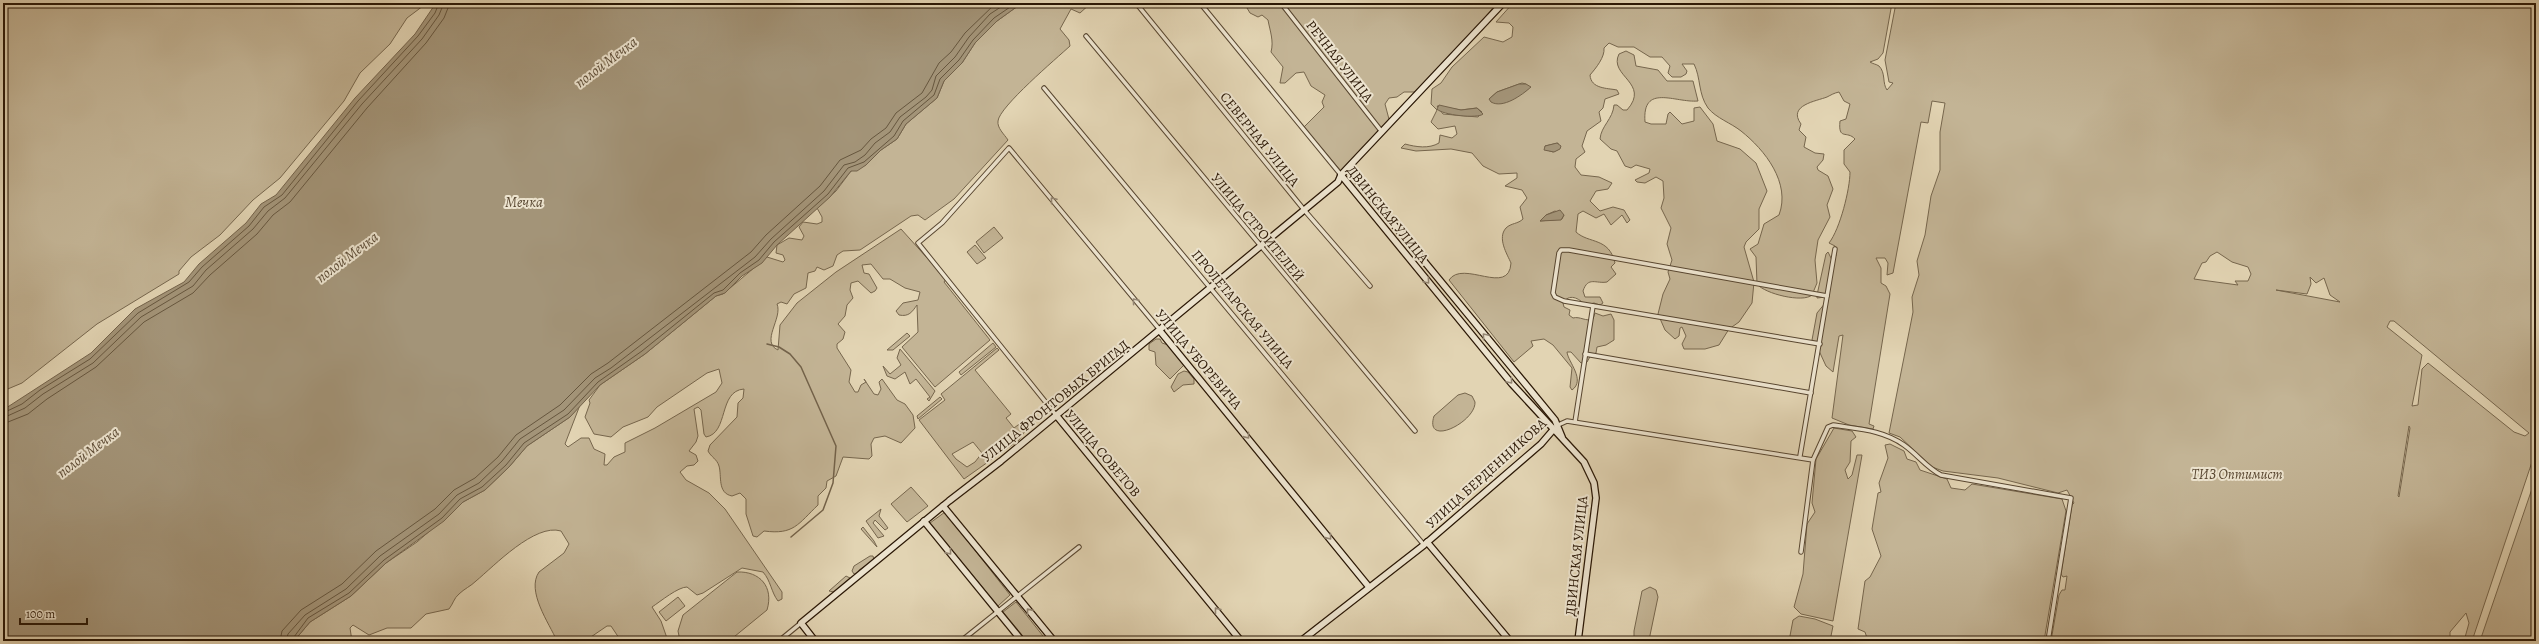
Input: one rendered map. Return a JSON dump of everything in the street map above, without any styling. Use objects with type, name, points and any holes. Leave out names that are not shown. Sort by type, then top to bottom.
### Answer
[{"type":"street","name":"СЕВЕРНАЯ УЛИЦА","points":[[1136,3],[1304,211],[1370,286]]},
{"type":"street","name":"ДВИНСКАЯ УЛИЦА","points":[[1200,3],[1512,384],[1555,427]]},
{"type":"street","name":"РЕЧНАЯ УЛИЦА","points":[[1280,3],[1383,133]]},
{"type":"street","name":"УЛИЦА ФРОНТОВЫХ БРИГАД","points":[[779,641],[1160,331],[1338,182],[1341,174],[1348,169],[1383,133],[1503,3]]},
{"type":"street","name":"УЛИЦА СТРОИТЕЛЕЙ","points":[[1086,36],[1261,248],[1415,431]]},
{"type":"street","name":"ПРОЛЕТАРСКАЯ УЛИЦА","points":[[1044,88],[1211,289],[1426,544],[1510,641]]},
{"type":"street","name":"УЛИЦА СОВЕТОВ","points":[[1009,148],[942,223],[918,243],[1056,415],[1241,641]]},
{"type":"street","name":"УЛИЦА УБОРЕВИЧА","points":[[1009,148],[1370,587]]},
{"type":"street","name":"ДВИНСКАЯ УЛИЦА","points":[[1348,169],[1588,469],[1594,483],[1596,498],[1578,641]]},
{"type":"street","points":[[1800,456],[1835,249]]},
{"type":"street","points":[[1820,344],[1564,302],[1555,297],[1554,281],[1561,250],[1827,296]]},
{"type":"street","points":[[1575,422],[1594,306]]},
{"type":"street","points":[[1585,354],[1811,393]]},
{"type":"street","name":"УЛИЦА БЕРДЕННИКОВА","points":[[1301,641],[1426,544],[1541,444],[1555,427],[1562,422],[1575,422],[1800,456],[1813,460]]},
{"type":"street","points":[[1801,552],[1813,460],[1828,427],[1832,425],[1878,432],[1905,446],[1930,469],[1941,475],[2072,498],[2048,641]]},
{"type":"street","points":[[944,506],[1054,641]]},
{"type":"street","points":[[924,522],[1022,641]]},
{"type":"street","points":[[961,641],[1017,595],[1079,548]]},
{"type":"street","points":[[801,623],[815,641]]},
{"type":"green space","points":[[3,3],[427,3],[407,18],[390,44],[360,73],[344,101],[280,178],[253,200],[220,235],[191,257],[179,271],[179,274],[97,324],[22,383],[3,391]]},
{"type":"green space","points":[[1022,3],[1091,3],[1080,13],[1071,9],[1060,29],[1069,40],[1070,46],[1018,94],[1001,114],[998,124],[1008,140],[954,199],[925,220],[918,215],[911,216],[860,250],[843,251],[837,255],[833,266],[824,270],[817,267],[815,271],[808,273],[806,288],[794,294],[787,304],[781,302],[777,304],[778,310],[771,341],[773,346],[778,350],[780,325],[797,303],[836,272],[901,229],[946,279],[944,282],[990,340],[935,387],[902,347],[918,332],[917,305],[908,315],[899,315],[896,311],[903,303],[918,300],[920,292],[905,288],[890,279],[883,279],[871,264],[862,265],[864,273],[869,274],[877,288],[871,293],[858,281],[851,283],[850,290],[853,298],[847,305],[845,316],[838,324],[845,332],[843,339],[837,344],[837,348],[851,370],[849,382],[855,392],[858,392],[861,385],[866,382],[874,394],[878,395],[881,389],[879,382],[882,379],[897,400],[905,404],[913,415],[915,428],[901,443],[885,436],[874,438],[871,444],[872,456],[869,459],[843,457],[836,476],[827,481],[826,488],[818,496],[818,505],[800,523],[789,530],[774,532],[764,531],[757,537],[753,536],[746,514],[746,499],[740,493],[732,496],[724,491],[721,484],[718,464],[708,451],[710,445],[737,417],[738,403],[743,398],[744,389],[736,391],[730,397],[718,428],[713,434],[706,437],[704,434],[701,410],[698,407],[694,409],[698,436],[696,442],[689,451],[696,455],[698,461],[694,465],[687,466],[680,472],[686,480],[709,493],[725,509],[782,592],[782,599],[778,601],[768,579],[763,572],[742,568],[703,593],[697,595],[687,587],[683,588],[674,592],[652,607],[661,621],[668,641],[621,641],[611,626],[607,626],[585,641],[557,641],[540,607],[535,588],[539,572],[564,553],[569,544],[561,531],[551,530],[539,533],[527,539],[504,556],[474,583],[459,594],[449,609],[426,614],[411,628],[387,628],[369,635],[353,625],[350,628],[352,641],[294,641],[310,622],[351,596],[386,563],[417,542],[463,502],[485,490],[509,467],[527,446],[570,417],[580,405],[565,444],[568,447],[581,438],[589,438],[594,449],[605,454],[604,465],[607,465],[614,457],[625,452],[625,443],[655,428],[716,392],[722,383],[719,369],[707,373],[657,407],[648,417],[623,427],[611,437],[594,434],[585,417],[590,403],[589,400],[600,385],[645,354],[716,296],[723,294],[767,257],[783,262],[785,260],[783,255],[776,253],[777,245],[789,238],[802,240],[804,236],[799,227],[803,222],[817,224],[822,222],[822,217],[817,208],[836,191],[851,171],[866,165],[881,150],[897,139],[906,124],[937,98],[944,81],[962,63],[975,43],[997,21]]},
{"type":"green space","points":[[1244,3],[1497,3],[1424,89],[1419,92],[1404,92],[1397,97],[1389,98],[1385,104],[1390,123],[1341,171],[1304,127],[1324,107],[1322,102],[1325,95],[1311,86],[1304,72],[1296,73],[1285,83],[1280,83],[1283,67],[1271,52],[1272,40],[1268,20],[1262,15],[1258,17],[1250,13]]},
{"type":"green space","name":"ТИЗ Оптимист","points":[[1513,3],[1892,3],[1883,53],[1878,59],[1870,62],[1879,66],[1881,69],[1887,90],[1893,83],[1889,82],[1885,60],[1896,3],[2536,3],[2536,450],[2472,641],[2464,641],[2469,623],[2466,613],[2450,632],[2450,641],[2051,641],[2059,595],[2062,590],[2065,590],[2067,576],[2063,577],[2061,574],[2072,505],[2074,503],[2067,490],[2058,493],[1998,478],[1943,471],[1932,467],[1900,437],[1889,433],[1913,312],[1912,297],[1919,275],[1917,261],[1925,235],[1931,196],[1940,170],[1940,132],[1945,103],[1932,101],[1928,123],[1921,122],[1893,273],[1887,275],[1888,263],[1885,258],[1876,258],[1881,268],[1881,283],[1886,286],[1890,294],[1869,424],[1874,426],[1873,429],[1849,425],[1832,418],[1843,335],[1839,336],[1833,372],[1826,366],[1815,342],[1812,340],[1817,313],[1826,302],[1826,297],[1817,298],[1817,295],[1826,254],[1828,252],[1832,260],[1836,256],[1835,246],[1829,243],[1837,228],[1844,209],[1850,179],[1850,172],[1844,164],[1844,150],[1855,139],[1852,136],[1844,134],[1840,131],[1840,121],[1846,119],[1850,104],[1844,101],[1839,92],[1811,102],[1800,108],[1798,112],[1798,118],[1801,124],[1799,130],[1806,137],[1804,147],[1815,153],[1824,154],[1823,160],[1817,167],[1818,170],[1828,176],[1833,189],[1827,205],[1830,217],[1818,240],[1815,260],[1817,283],[1812,295],[1801,298],[1793,298],[1776,294],[1761,288],[1757,284],[1756,257],[1750,249],[1758,244],[1764,224],[1779,215],[1782,203],[1782,191],[1774,168],[1767,157],[1750,139],[1737,128],[1711,112],[1705,103],[1701,92],[1698,75],[1694,64],[1682,64],[1687,71],[1686,74],[1681,77],[1672,77],[1668,73],[1670,66],[1662,57],[1650,57],[1634,47],[1618,47],[1609,43],[1604,48],[1600,62],[1590,75],[1591,80],[1596,85],[1617,90],[1619,94],[1605,99],[1603,108],[1599,112],[1601,121],[1587,131],[1582,146],[1585,152],[1576,159],[1575,167],[1581,175],[1599,177],[1612,183],[1608,189],[1596,191],[1590,201],[1600,211],[1613,207],[1624,210],[1630,220],[1627,223],[1622,215],[1611,225],[1604,214],[1596,218],[1583,211],[1578,214],[1576,232],[1581,236],[1598,242],[1608,249],[1615,263],[1611,267],[1616,274],[1607,282],[1590,282],[1585,286],[1583,291],[1585,297],[1600,297],[1603,303],[1600,305],[1594,303],[1585,305],[1580,300],[1571,297],[1563,303],[1564,307],[1570,310],[1569,315],[1573,318],[1590,320],[1593,319],[1595,313],[1603,316],[1611,314],[1614,320],[1614,340],[1606,345],[1597,347],[1596,353],[1591,355],[1587,362],[1581,363],[1571,352],[1567,352],[1577,376],[1576,386],[1572,390],[1570,387],[1572,368],[1553,345],[1544,339],[1531,341],[1533,346],[1514,362],[1449,280],[1456,275],[1464,273],[1494,278],[1502,277],[1508,273],[1511,263],[1505,251],[1502,236],[1503,232],[1508,226],[1523,219],[1520,207],[1527,198],[1522,190],[1505,186],[1517,178],[1517,173],[1499,174],[1483,166],[1472,153],[1451,149],[1416,151],[1401,148],[1405,144],[1418,147],[1435,145],[1439,143],[1440,135],[1452,138],[1457,134],[1455,126],[1438,129],[1431,122],[1437,110],[1431,104],[1432,89],[1441,83],[1452,67],[1484,37],[1503,42],[1512,37],[1513,27],[1509,23],[1496,22]],"holes":[[[1522,83],[1526,84],[1528,89],[1509,101],[1489,99],[1497,92]],[[1437,106],[1461,110],[1477,108],[1482,112],[1478,117],[1443,114]],[[1558,143],[1559,149],[1553,152],[1547,150],[1545,146]],[[1555,211],[1564,215],[1562,219],[1540,221],[1546,215]],[[2217,252],[2232,262],[2248,267],[2251,274],[2248,281],[2235,281],[2238,285],[2194,279],[2202,263],[2206,262],[2210,256]],[[2310,277],[2316,283],[2324,278],[2330,295],[2340,302],[2276,290],[2307,294],[2311,284]],[[2390,321],[2394,321],[2529,433],[2525,436],[2514,432],[2428,363],[2422,369],[2418,405],[2412,406],[2422,355],[2387,327]],[[2409,426],[2410,428],[2399,497],[2398,496]]]},
{"type":"green space","points":[[1626,51],[1634,55],[1636,66],[1658,70],[1667,81],[1693,81],[1698,101],[1670,98],[1654,99],[1649,103],[1645,110],[1645,122],[1651,124],[1666,124],[1668,114],[1670,112],[1682,124],[1694,121],[1694,108],[1700,107],[1713,124],[1717,141],[1740,149],[1756,163],[1767,191],[1759,209],[1759,229],[1746,242],[1744,247],[1754,282],[1752,303],[1739,322],[1729,329],[1719,345],[1705,349],[1684,349],[1682,344],[1686,336],[1682,327],[1680,328],[1679,336],[1675,339],[1665,330],[1658,314],[1663,294],[1670,279],[1668,272],[1672,260],[1667,244],[1671,228],[1661,208],[1664,198],[1663,181],[1656,177],[1645,183],[1637,182],[1635,180],[1649,173],[1650,169],[1636,165],[1631,168],[1625,166],[1617,151],[1611,149],[1600,139],[1602,130],[1612,114],[1614,105],[1617,105],[1623,110],[1627,110],[1633,101],[1634,93],[1632,86],[1619,68],[1617,62],[1619,54]]},
{"type":"green space","points":[[994,227],[1003,238],[984,253],[976,242]]},
{"type":"green space","points":[[975,245],[986,258],[977,264],[967,252]]},
{"type":"green space","points":[[907,333],[910,336],[893,350],[887,350]]},
{"type":"green space","points":[[1156,339],[1160,339],[1162,343],[1168,345],[1184,365],[1170,379],[1156,365],[1155,352],[1149,350],[1149,344]]},
{"type":"green space","points":[[993,343],[996,347],[961,375],[959,372]]},
{"type":"green space","points":[[997,348],[999,350],[975,370],[1011,414],[1006,418],[1014,428],[1022,422],[1027,424],[1027,428],[1019,440],[964,479],[919,420],[945,400],[941,394]],"holes":[[[973,442],[982,453],[975,462],[967,467],[952,454]]]},
{"type":"green space","points":[[900,349],[935,391],[929,401],[927,399],[930,397],[916,379],[910,384],[905,372],[895,379],[887,376],[883,366],[890,374],[901,365],[897,358]]},
{"type":"green space","points":[[1184,371],[1188,372],[1194,379],[1194,384],[1183,385],[1174,392],[1171,387],[1178,374]]},
{"type":"green space","points":[[1465,393],[1472,396],[1475,402],[1473,410],[1468,417],[1460,424],[1451,428],[1443,431],[1436,430],[1433,425],[1434,416],[1458,395]]},
{"type":"green space","points":[[940,397],[942,399],[918,419],[917,416]]},
{"type":"green space","points":[[1834,428],[1852,431],[1856,437],[1851,441],[1850,462],[1845,470],[1848,479],[1852,475],[1857,455],[1862,455],[1833,621],[1801,614],[1794,607],[1803,574],[1807,524],[1815,512],[1812,503],[1816,459]]},
{"type":"green space","points":[[1890,444],[1904,451],[1907,459],[1916,462],[1920,470],[1947,479],[1951,488],[1965,490],[1972,484],[2062,499],[2066,511],[2044,641],[1868,641],[1865,632],[1858,629],[1865,581],[1870,577],[1881,556],[1872,529],[1878,493],[1881,492],[1879,483],[1888,458],[1885,445]]},
{"type":"green space","points":[[2536,477],[2536,641],[2480,641]]},
{"type":"green space","points":[[911,487],[928,506],[907,522],[891,504]]},
{"type":"green space","points":[[881,509],[879,516],[888,528],[885,530],[875,520],[873,523],[884,536],[878,538],[866,521]]},
{"type":"green space","points":[[945,512],[1010,595],[998,606],[930,523]]},
{"type":"green space","points":[[863,527],[874,541],[877,547],[861,529]]},
{"type":"green space","points":[[870,556],[873,556],[874,560],[859,570],[859,573],[854,574],[852,571],[854,566]]},
{"type":"green space","points":[[737,572],[752,574],[763,582],[767,588],[768,594],[769,602],[767,610],[729,641],[680,641],[678,631],[683,615]]},
{"type":"green space","points":[[846,576],[850,578],[834,592],[829,591]]},
{"type":"green space","points":[[1650,587],[1656,590],[1658,597],[1649,640],[1639,641],[1634,636],[1634,631],[1642,591]]},
{"type":"green space","points":[[678,597],[685,606],[666,621],[659,612]]},
{"type":"green space","points":[[1016,602],[1047,641],[1027,641],[1003,612]]},
{"type":"green space","points":[[1799,616],[1815,619],[1833,626],[1830,641],[1789,641],[1793,620]]},
{"type":"water","name":"Мечка","points":[[436,3],[1022,3],[997,21],[975,43],[962,63],[944,81],[937,98],[906,124],[897,139],[881,150],[866,165],[857,171],[851,171],[830,197],[777,245],[762,263],[742,276],[725,293],[716,296],[645,354],[600,385],[570,417],[527,446],[509,467],[485,490],[463,502],[444,521],[386,563],[351,596],[310,622],[294,641],[3,641],[3,410],[91,353],[135,309],[184,282],[199,264],[246,223],[261,204],[276,195],[355,98],[415,34]]},
{"type":"water","points":[[1519,84],[1526,84],[1531,87],[1518,97],[1501,104],[1491,102],[1489,99],[1497,92]]},
{"type":"water","points":[[1439,105],[1461,110],[1477,108],[1483,114],[1474,116],[1452,115],[1437,109]]},
{"type":"water","points":[[1557,143],[1561,146],[1560,149],[1554,152],[1544,150],[1545,146]]},
{"type":"water","points":[[1560,210],[1564,215],[1561,220],[1540,221],[1546,215]]},
{"type":"waterway","points":[[767,344],[779,347],[790,354],[801,367],[836,446],[833,483],[823,510],[791,537]]},
{"type":"water label","name":"полой Мечка","points":[[606,62]]},
{"type":"water label","name":"полой Мечка","points":[[347,257]]},
{"type":"water label","name":"полой Мечка","points":[[88,452]]}]
